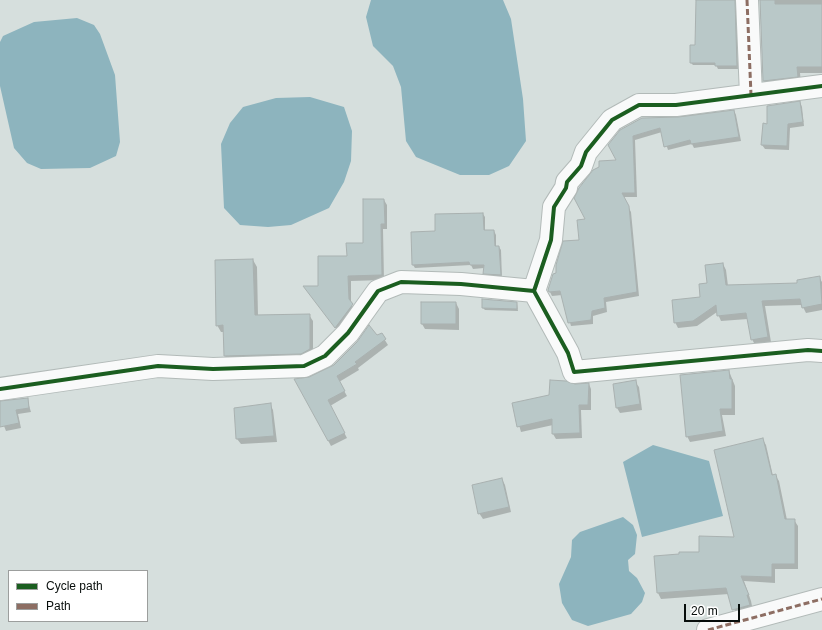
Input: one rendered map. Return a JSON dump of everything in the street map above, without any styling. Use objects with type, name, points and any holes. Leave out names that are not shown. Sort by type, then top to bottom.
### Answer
[{"type":"street","points":[[747,0],[750,95]]},
{"type":"street","points":[[822,86],[676,105],[639,105],[612,120],[586,152],[581,166],[567,182],[566,188],[554,207],[551,240],[534,291],[568,353],[574,372],[808,350],[822,351]]},
{"type":"street","points":[[0,389],[158,366],[213,369],[304,366],[325,356],[348,333],[378,291],[401,282],[461,284],[534,291]]},
{"type":"street","points":[[708,630],[822,599]]},
{"type":"water","points":[[371,0],[503,0],[511,19],[523,99],[526,141],[509,166],[489,175],[460,175],[416,157],[406,141],[401,87],[393,66],[373,46],[366,17]]},
{"type":"water","points":[[77,18],[94,25],[100,34],[115,75],[120,142],[116,156],[90,168],[41,169],[27,163],[14,148],[0,86],[0,42],[3,36],[34,22]]},
{"type":"water","points":[[310,97],[344,107],[352,131],[351,161],[344,182],[329,208],[291,225],[268,227],[240,225],[224,208],[221,144],[230,123],[243,107],[276,98]]},
{"type":"water","points":[[653,445],[709,461],[723,516],[642,537],[623,462]]},
{"type":"water","points":[[623,517],[633,525],[637,535],[635,554],[628,560],[629,571],[637,578],[645,593],[642,602],[631,614],[588,626],[572,620],[562,603],[559,584],[571,557],[572,540],[580,532]]},
{"type":"building","points":[[696,0],[735,0],[737,66],[715,66],[715,63],[690,63],[690,45],[695,45]]},
{"type":"building","points":[[760,0],[775,0],[775,4],[822,4],[822,67],[797,67],[798,77],[763,81]]},
{"type":"building","points":[[800,101],[803,122],[788,124],[787,146],[761,145],[763,123],[767,124],[767,106]]},
{"type":"building","points":[[734,110],[739,137],[691,144],[690,140],[664,147],[660,128],[633,136],[635,193],[622,193],[629,206],[637,292],[604,298],[605,308],[592,311],[591,320],[568,323],[560,291],[549,292],[548,290],[553,274],[556,273],[556,265],[563,241],[579,240],[577,220],[585,219],[574,198],[579,188],[593,170],[599,167],[599,161],[616,160],[608,145],[620,130],[642,118],[678,117]]},
{"type":"building","points":[[363,199],[384,199],[385,224],[381,224],[382,275],[348,276],[349,299],[353,304],[335,328],[303,286],[318,286],[318,256],[347,256],[346,243],[363,243]]},
{"type":"building","points":[[483,213],[484,230],[494,230],[495,246],[499,246],[501,275],[483,274],[484,265],[470,265],[469,262],[412,265],[411,232],[435,231],[435,214]]},
{"type":"building","points":[[253,259],[255,315],[310,314],[310,349],[301,354],[224,356],[223,325],[216,326],[215,260]]},
{"type":"building","points":[[723,263],[726,285],[797,283],[797,280],[820,276],[822,304],[802,308],[800,299],[762,301],[768,337],[751,340],[746,313],[717,316],[716,305],[693,321],[674,323],[672,300],[700,297],[699,284],[707,283],[705,265]]},
{"type":"building","points":[[482,299],[517,302],[517,309],[482,308]]},
{"type":"building","points":[[421,302],[456,302],[456,324],[421,324]]},
{"type":"building","points":[[369,325],[377,335],[382,333],[386,339],[355,362],[357,364],[337,376],[345,391],[328,400],[345,433],[328,441],[294,379],[309,377],[334,365],[357,342]]},
{"type":"building","points":[[729,370],[730,379],[732,379],[732,409],[720,409],[723,431],[686,437],[680,375]]},
{"type":"building","points":[[550,380],[566,381],[575,384],[589,383],[588,405],[579,405],[580,433],[552,434],[552,419],[517,427],[512,403],[549,395]]},
{"type":"building","points":[[636,380],[640,404],[616,408],[613,384]]},
{"type":"building","points":[[28,398],[29,408],[16,410],[19,423],[0,427],[0,401]]},
{"type":"building","points":[[271,403],[274,436],[236,439],[234,408]]},
{"type":"building","points":[[763,438],[772,475],[776,474],[785,519],[795,519],[795,564],[772,564],[772,577],[741,576],[749,595],[747,595],[750,605],[732,610],[726,588],[657,593],[654,556],[679,554],[679,552],[699,552],[699,536],[734,537],[714,450]]},
{"type":"building","points":[[502,478],[509,507],[478,514],[472,485]]},
{"type":"marked path","points":[[747,0],[751,95]]},
{"type":"marked path","points":[[708,630],[822,599]]},
{"type":"cycle path","points":[[534,291],[551,240],[554,207],[566,188],[567,182],[581,166],[586,152],[612,120],[639,105],[676,105],[822,86]]},
{"type":"cycle path","points":[[0,389],[158,366],[213,369],[304,366],[325,356],[348,333],[378,291],[401,282],[461,284],[534,291],[568,353],[574,372],[808,350],[822,351]]}]
